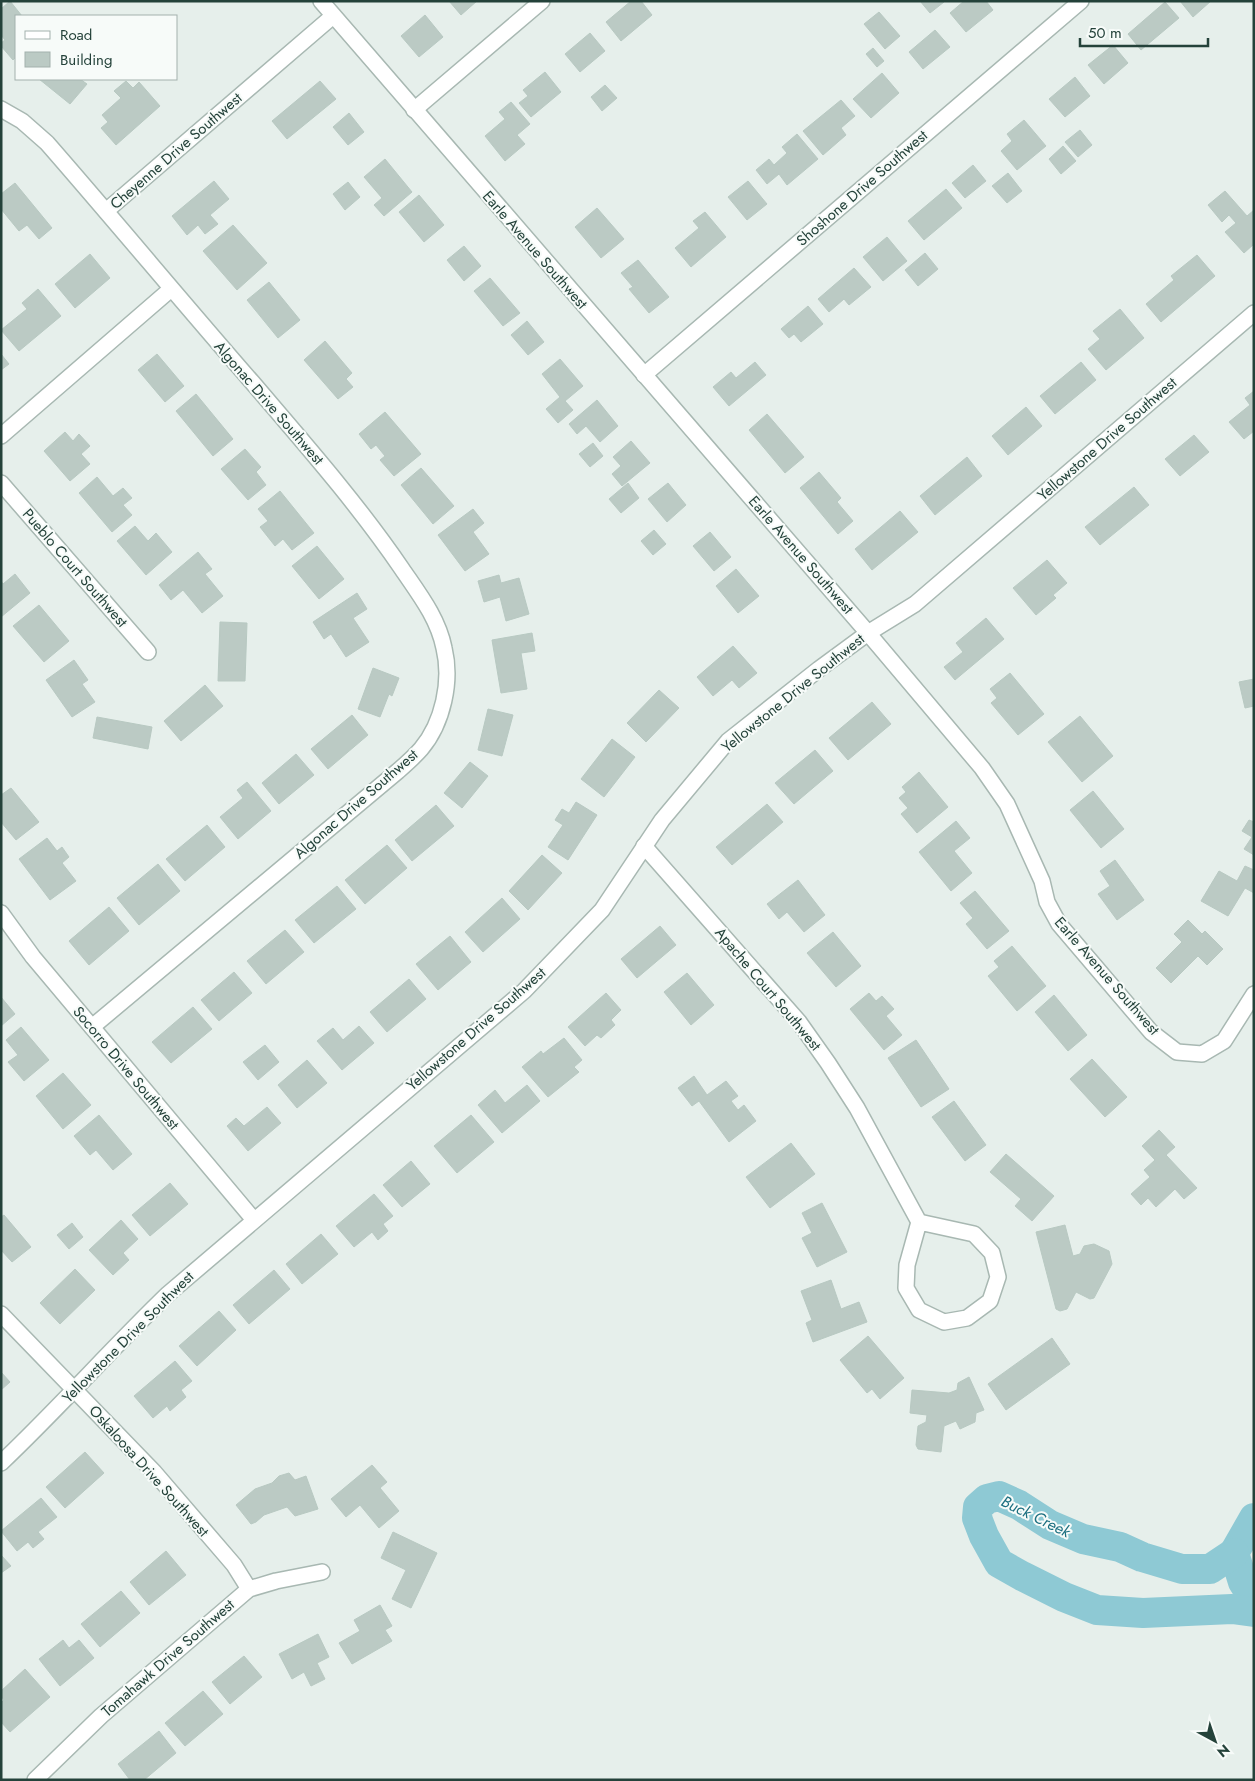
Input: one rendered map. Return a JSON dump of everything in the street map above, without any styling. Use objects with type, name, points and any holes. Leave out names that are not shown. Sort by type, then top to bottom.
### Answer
[{"type":"street","name":"Earle Avenue Southwest","points":[[321,1],[868,633],[982,768],[1007,804],[1042,881],[1047,902],[1059,924],[1151,1032],[1177,1052],[1202,1054],[1224,1042],[1254,994]]},
{"type":"street","points":[[414,110],[542,1]]},
{"type":"street","name":"Shoshone Drive Southwest","points":[[644,375],[1081,1]]},
{"type":"street","name":"Cheyenne Drive Southwest","points":[[171,289],[106,211],[333,16]]},
{"type":"street","points":[[1,109],[32,129],[106,211]]},
{"type":"street","points":[[1,436],[171,289]]},
{"type":"street","name":"Algonac Drive Southwest","points":[[92,1027],[410,760],[421,749],[434,728],[446,686],[446,657],[438,626],[389,550],[315,455],[171,289]]},
{"type":"street","name":"Yellowstone Drive Southwest","points":[[1,1463],[155,1307],[254,1220],[524,991],[602,910],[662,820],[728,741],[819,668],[868,633],[915,604],[1254,313]]},
{"type":"street","name":"Pueblo Court Southwest","points":[[1,483],[148,652]]},
{"type":"street","name":"Apache Court Southwest","points":[[644,846],[799,1022],[857,1108],[919,1222]]},
{"type":"street","name":"Socorro Drive Southwest","points":[[1,913],[33,957],[254,1220]]},
{"type":"street","points":[[919,1222],[974,1234],[992,1253],[998,1277],[990,1300],[967,1318],[944,1322],[919,1310],[906,1288],[907,1265],[919,1222]]},
{"type":"street","name":"Oskaloosa Drive Southwest","points":[[1,1314],[154,1472],[234,1565],[249,1590]]},
{"type":"street","name":"Tomahawk Drive Southwest","points":[[35,1780],[100,1716],[249,1590],[276,1580],[322,1572]]},
{"type":"building","points":[[10,1],[21,15],[15,15],[15,58],[13,60],[1,46],[1,43],[5,40],[1,35],[1,9]]},
{"type":"building","points":[[449,1],[477,1],[461,15]]},
{"type":"building","points":[[631,1],[641,1],[652,15],[621,41],[606,22]]},
{"type":"building","points":[[920,1],[943,1],[944,2],[930,13]]},
{"type":"building","points":[[964,1],[986,1],[993,10],[966,32],[950,13]]},
{"type":"building","points":[[1180,1],[1211,1],[1193,17]]},
{"type":"building","points":[[1165,2],[1179,18],[1141,50],[1128,34]]},
{"type":"building","points":[[879,12],[900,36],[885,49],[864,24]]},
{"type":"building","points":[[425,15],[443,37],[419,57],[401,36]]},
{"type":"building","points":[[935,30],[950,47],[923,69],[909,52]]},
{"type":"building","points":[[590,33],[605,51],[580,72],[565,54]]},
{"type":"building","points":[[1113,45],[1128,63],[1104,84],[1088,65]]},
{"type":"building","points":[[873,48],[884,61],[877,67],[866,54]]},
{"type":"building","points":[[545,72],[561,92],[531,117],[519,103],[528,96],[523,90]]},
{"type":"building","points":[[882,73],[899,93],[871,118],[853,99]]},
{"type":"building","points":[[1075,77],[1090,96],[1065,117],[1049,99]]},
{"type":"building","points":[[40,80],[81,80],[87,84],[70,104]]},
{"type":"building","points":[[126,81],[133,88],[139,82],[160,106],[116,145],[101,128],[108,122],[102,115],[121,98],[114,91]]},
{"type":"building","points":[[320,81],[336,99],[287,139],[272,121]]},
{"type":"building","points":[[605,85],[617,98],[602,111],[591,97]]},
{"type":"building","points":[[841,100],[855,116],[841,128],[846,135],[823,155],[803,131]]},
{"type":"building","points":[[511,102],[530,124],[517,135],[525,144],[505,161],[485,136],[505,119],[499,112]]},
{"type":"building","points":[[349,113],[364,132],[348,145],[333,127]]},
{"type":"building","points":[[1024,120],[1046,146],[1017,170],[1001,151],[1012,141],[1007,134]]},
{"type":"building","points":[[1080,130],[1092,145],[1078,157],[1065,142]]},
{"type":"building","points":[[797,134],[818,159],[787,185],[779,174],[767,184],[756,170],[769,159],[774,165],[787,153],[782,147]]},
{"type":"building","points":[[1063,146],[1076,161],[1061,174],[1049,159]]},
{"type":"building","points":[[385,159],[412,192],[384,216],[374,205],[382,198],[364,177]]},
{"type":"building","points":[[973,165],[986,181],[965,198],[952,183]]},
{"type":"building","points":[[1008,173],[1022,191],[1007,203],[992,186]]},
{"type":"building","points":[[214,181],[229,199],[210,215],[218,224],[205,234],[198,225],[187,235],[172,216]]},
{"type":"building","points":[[748,181],[767,204],[747,220],[728,197]]},
{"type":"building","points":[[348,182],[360,197],[345,210],[333,194]]},
{"type":"building","points":[[15,183],[52,228],[39,239],[27,225],[19,231],[1,209],[1,194]]},
{"type":"building","points":[[946,189],[962,208],[924,240],[908,221]]},
{"type":"building","points":[[1225,191],[1247,216],[1254,210],[1254,244],[1244,253],[1225,232],[1236,223],[1229,215],[1222,222],[1208,205]]},
{"type":"building","points":[[419,195],[444,225],[424,242],[399,212]]},
{"type":"building","points":[[597,208],[624,239],[601,258],[575,227]]},
{"type":"building","points":[[705,212],[726,237],[691,267],[675,248],[699,228],[693,221]]},
{"type":"building","points":[[233,225],[267,263],[237,290],[203,251]]},
{"type":"building","points":[[887,237],[907,261],[883,281],[863,257]]},
{"type":"building","points":[[464,246],[481,266],[464,281],[447,260]]},
{"type":"building","points":[[925,253],[938,269],[918,286],[905,270]]},
{"type":"building","points":[[90,254],[110,278],[75,308],[55,284]]},
{"type":"building","points":[[1197,255],[1215,276],[1161,322],[1146,304],[1174,280],[1171,276]]},
{"type":"building","points":[[638,260],[669,297],[649,313],[629,289],[633,287],[621,273]]},
{"type":"building","points":[[854,268],[871,287],[849,305],[844,299],[829,312],[818,299]]},
{"type":"building","points":[[490,278],[520,313],[503,326],[474,291]]},
{"type":"building","points":[[269,282],[300,320],[278,338],[247,300]]},
{"type":"building","points":[[38,289],[61,316],[19,351],[1,330],[27,309],[22,303]]},
{"type":"building","points":[[808,306],[823,324],[801,342],[794,334],[789,338],[781,329]]},
{"type":"building","points":[[1120,309],[1144,338],[1106,370],[1088,349],[1100,339],[1093,331]]},
{"type":"building","points":[[527,321],[544,342],[528,355],[511,335]]},
{"type":"building","points":[[325,341],[352,373],[346,379],[353,387],[338,399],[304,360]]},
{"type":"building","points":[[1,354],[9,364],[1,370]]},
{"type":"building","points":[[157,354],[184,386],[165,402],[138,370]]},
{"type":"building","points":[[560,359],[583,386],[565,401],[573,410],[558,423],[546,409],[560,397],[542,374]]},
{"type":"building","points":[[755,362],[766,375],[729,406],[713,387],[731,372],[736,378]]},
{"type":"building","points":[[1081,362],[1096,380],[1055,414],[1040,396]]},
{"type":"building","points":[[1254,391],[1254,431],[1244,439],[1229,422],[1250,405],[1245,398]]},
{"type":"building","points":[[196,394],[233,439],[213,456],[176,411]]},
{"type":"building","points":[[597,400],[618,426],[600,442],[586,426],[577,434],[569,424]]},
{"type":"building","points":[[1026,407],[1042,426],[1008,455],[992,436]]},
{"type":"building","points":[[385,412],[421,454],[394,476],[380,460],[385,456],[376,445],[371,449],[359,434]]},
{"type":"building","points":[[767,414],[804,457],[785,473],[749,430]]},
{"type":"building","points":[[65,432],[73,441],[79,434],[90,446],[81,454],[90,464],[70,481],[44,451]]},
{"type":"building","points":[[1194,435],[1209,452],[1180,476],[1165,459]]},
{"type":"building","points":[[631,441],[650,463],[622,486],[612,474],[621,466],[613,457]]},
{"type":"building","points":[[593,443],[603,456],[590,467],[579,454]]},
{"type":"building","points":[[245,449],[261,467],[256,472],[266,485],[248,500],[221,469]]},
{"type":"building","points":[[967,457],[982,476],[935,515],[920,496]]},
{"type":"building","points":[[421,468],[454,506],[433,524],[401,485]]},
{"type":"building","points":[[819,472],[841,498],[837,502],[853,521],[838,534],[800,488]]},
{"type":"building","points":[[97,477],[113,496],[123,488],[132,498],[123,505],[132,515],[112,532],[79,493]]},
{"type":"building","points":[[628,483],[639,498],[621,513],[609,499]]},
{"type":"building","points":[[668,483],[686,505],[667,522],[648,499]]},
{"type":"building","points":[[1134,487],[1149,505],[1100,545],[1085,527]]},
{"type":"building","points":[[280,491],[314,533],[292,550],[283,539],[275,546],[260,527],[268,521],[258,509]]},
{"type":"building","points":[[473,509],[484,523],[473,532],[489,554],[465,571],[438,535]]},
{"type":"building","points":[[900,511],[918,532],[872,570],[855,549]]},
{"type":"building","points":[[135,526],[148,541],[156,533],[172,552],[146,575],[117,541]]},
{"type":"building","points":[[654,530],[666,544],[653,555],[641,541]]},
{"type":"building","points":[[710,532],[731,557],[714,571],[693,546]]},
{"type":"building","points":[[317,546],[344,579],[319,599],[292,566]]},
{"type":"building","points":[[198,552],[212,569],[205,574],[223,596],[202,613],[183,590],[171,600],[159,585]]},
{"type":"building","points":[[1047,560],[1067,583],[1053,595],[1056,598],[1036,615],[1013,588]]},
{"type":"building","points":[[736,569],[759,596],[738,613],[716,586]]},
{"type":"building","points":[[15,574],[30,593],[1,617],[1,581],[3,584]]},
{"type":"building","points":[[499,575],[501,583],[519,578],[529,614],[506,621],[500,597],[484,602],[478,581]]},
{"type":"building","points":[[357,593],[367,609],[353,618],[369,642],[346,657],[331,634],[324,639],[313,622]]},
{"type":"building","points":[[39,605],[69,641],[44,662],[13,626]]},
{"type":"building","points":[[986,618],[1004,639],[955,680],[944,667],[963,652],[956,643]]},
{"type":"building","points":[[220,622],[247,623],[245,681],[218,681]]},
{"type":"building","points":[[532,633],[535,651],[521,653],[527,689],[501,693],[492,640]]},
{"type":"building","points":[[733,646],[757,673],[739,688],[732,680],[713,696],[697,677]]},
{"type":"building","points":[[74,660],[88,680],[82,684],[95,702],[72,717],[46,680]]},
{"type":"building","points":[[373,668],[399,678],[392,696],[389,694],[380,717],[358,709]]},
{"type":"building","points":[[1010,673],[1044,714],[1018,735],[991,703],[997,698],[990,689]]},
{"type":"building","points":[[1254,679],[1254,706],[1245,708],[1239,682]]},
{"type":"building","points":[[205,685],[223,706],[181,741],[164,721]]},
{"type":"building","points":[[659,690],[679,708],[646,742],[627,723]]},
{"type":"building","points":[[872,702],[891,724],[848,760],[829,738]]},
{"type":"building","points":[[488,709],[513,715],[502,756],[478,750]]},
{"type":"building","points":[[352,715],[368,735],[328,769],[311,749]]},
{"type":"building","points":[[1080,716],[1113,756],[1082,782],[1048,742]]},
{"type":"building","points":[[97,717],[152,727],[148,749],[93,738]]},
{"type":"building","points":[[612,739],[635,757],[604,797],[581,779]]},
{"type":"building","points":[[815,750],[833,771],[794,804],[775,783]]},
{"type":"building","points":[[296,754],[314,775],[279,804],[262,783]]},
{"type":"building","points":[[470,762],[488,776],[462,808],[444,793]]},
{"type":"building","points":[[919,772],[948,807],[917,833],[901,814],[908,808],[899,798],[906,792],[902,787]]},
{"type":"building","points":[[247,782],[271,811],[238,839],[220,817],[243,798],[237,790]]},
{"type":"building","points":[[11,788],[39,822],[16,840],[1,822],[1,795]]},
{"type":"building","points":[[1093,791],[1124,829],[1101,848],[1070,810]]},
{"type":"building","points":[[576,802],[597,815],[568,860],[548,847],[563,825],[555,820],[562,809],[569,813]]},
{"type":"building","points":[[767,804],[783,822],[732,865],[716,847]]},
{"type":"building","points":[[436,805],[454,826],[412,861],[395,840]]},
{"type":"building","points":[[1249,820],[1254,822],[1254,855],[1244,849],[1252,837],[1242,831]]},
{"type":"building","points":[[956,821],[970,838],[954,851],[972,873],[951,891],[919,852]]},
{"type":"building","points":[[207,825],[225,847],[185,881],[166,859]]},
{"type":"building","points":[[47,838],[57,851],[62,847],[69,857],[62,863],[76,881],[50,900],[19,859]]},
{"type":"building","points":[[387,845],[407,868],[365,904],[345,880]]},
{"type":"building","points":[[542,855],[562,873],[528,910],[509,891]]},
{"type":"building","points":[[1115,860],[1144,900],[1117,920],[1098,894],[1110,886],[1100,871]]},
{"type":"building","points":[[158,864],[180,891],[139,925],[117,898]]},
{"type":"building","points":[[1245,866],[1254,870],[1254,893],[1245,888],[1228,916],[1201,901],[1219,871],[1237,881]]},
{"type":"building","points":[[798,880],[825,915],[804,932],[787,912],[779,919],[767,904]]},
{"type":"building","points":[[337,886],[356,909],[314,943],[295,920]]},
{"type":"building","points":[[975,891],[1009,931],[987,949],[966,924],[973,918],[960,903]]},
{"type":"building","points":[[502,898],[520,919],[483,952],[465,932]]},
{"type":"building","points":[[109,907],[129,931],[89,965],[69,941]]},
{"type":"building","points":[[1188,920],[1202,934],[1205,931],[1223,949],[1207,965],[1198,956],[1171,983],[1156,968],[1182,942],[1174,934]]},
{"type":"building","points":[[660,926],[676,945],[637,978],[621,959]]},
{"type":"building","points":[[285,930],[304,952],[266,984],[247,961]]},
{"type":"building","points":[[833,932],[861,966],[836,987],[807,953]]},
{"type":"building","points":[[450,936],[471,962],[438,990],[416,964]]},
{"type":"building","points":[[1012,946],[1046,986],[1017,1011],[988,976],[999,967],[994,961]]},
{"type":"building","points":[[234,972],[252,993],[219,1021],[201,1000]]},
{"type":"building","points":[[687,973],[714,1005],[691,1025],[664,992]]},
{"type":"building","points":[[409,979],[426,999],[387,1032],[370,1012]]},
{"type":"building","points":[[606,993],[621,1010],[611,1020],[615,1025],[601,1038],[597,1035],[585,1046],[568,1027]]},
{"type":"building","points":[[869,993],[876,1001],[882,996],[894,1009],[886,1016],[902,1035],[884,1050],[850,1009]]},
{"type":"building","points":[[1054,995],[1087,1035],[1068,1051],[1035,1012]]},
{"type":"building","points":[[1,997],[15,1014],[1,1026]]},
{"type":"building","points":[[193,1007],[212,1029],[171,1063],[152,1042]]},
{"type":"building","points":[[359,1026],[374,1043],[342,1070],[317,1041],[333,1028],[343,1040]]},
{"type":"building","points":[[21,1027],[49,1060],[24,1081],[8,1062],[18,1055],[6,1040]]},
{"type":"building","points":[[564,1038],[582,1060],[574,1067],[579,1072],[548,1097],[522,1067],[541,1051],[543,1054]]},
{"type":"building","points":[[916,1040],[949,1089],[921,1107],[888,1058]]},
{"type":"building","points":[[265,1045],[279,1062],[258,1080],[243,1062]]},
{"type":"building","points":[[1092,1059],[1127,1097],[1105,1117],[1070,1079]]},
{"type":"building","points":[[307,1060],[327,1083],[297,1108],[278,1085]]},
{"type":"building","points":[[63,1073],[91,1105],[63,1129],[36,1096]]},
{"type":"building","points":[[694,1076],[707,1095],[726,1081],[738,1096],[731,1101],[738,1110],[744,1105],[756,1121],[729,1142],[699,1101],[692,1106],[678,1088]]},
{"type":"building","points":[[527,1085],[540,1101],[502,1133],[478,1105],[495,1090],[505,1103]]},
{"type":"building","points":[[954,1101],[986,1145],[965,1161],[932,1117]]},
{"type":"building","points":[[267,1107],[281,1123],[248,1151],[227,1126],[236,1118],[244,1126]]},
{"type":"building","points":[[99,1115],[132,1154],[113,1170],[96,1150],[90,1155],[74,1136]]},
{"type":"building","points":[[471,1115],[494,1142],[457,1173],[434,1146]]},
{"type":"building","points":[[1159,1130],[1175,1147],[1166,1155],[1197,1188],[1184,1199],[1175,1189],[1156,1207],[1148,1198],[1141,1205],[1131,1194],[1150,1177],[1144,1170],[1155,1160],[1142,1146]]},
{"type":"building","points":[[791,1143],[815,1174],[770,1208],[746,1177]]},
{"type":"building","points":[[1006,1154],[1054,1196],[1032,1221],[1015,1206],[1021,1199],[990,1172]]},
{"type":"building","points":[[411,1161],[430,1184],[402,1207],[383,1185]]},
{"type":"building","points":[[170,1183],[188,1204],[150,1236],[132,1215]]},
{"type":"building","points":[[374,1194],[393,1216],[383,1224],[388,1231],[378,1240],[372,1232],[354,1247],[336,1226]]},
{"type":"building","points":[[822,1203],[847,1252],[817,1267],[802,1238],[812,1233],[802,1213]]},
{"type":"building","points":[[4,1215],[31,1247],[12,1262],[1,1250],[1,1217]]},
{"type":"building","points":[[121,1220],[138,1239],[123,1253],[129,1260],[113,1275],[89,1250]]},
{"type":"building","points":[[72,1223],[83,1237],[69,1249],[57,1235]]},
{"type":"building","points":[[1065,1225],[1073,1256],[1080,1254],[1084,1246],[1094,1244],[1109,1251],[1112,1264],[1094,1298],[1090,1299],[1076,1292],[1067,1309],[1060,1311],[1056,1309],[1036,1232]]},
{"type":"building","points":[[321,1234],[338,1254],[302,1284],[286,1264]]},
{"type":"building","points":[[75,1269],[95,1290],[60,1324],[40,1303]]},
{"type":"building","points":[[274,1270],[290,1289],[249,1324],[233,1305]]},
{"type":"building","points":[[831,1280],[841,1309],[859,1302],[867,1322],[813,1342],[806,1323],[812,1320],[801,1291]]},
{"type":"building","points":[[219,1311],[236,1330],[197,1366],[179,1346]]},
{"type":"building","points":[[868,1336],[904,1378],[880,1399],[872,1389],[867,1393],[840,1360]]},
{"type":"building","points":[[1052,1338],[1070,1364],[1006,1410],[988,1384]]},
{"type":"building","points":[[175,1361],[192,1381],[181,1390],[186,1397],[170,1411],[167,1406],[153,1418],[134,1396]]},
{"type":"building","points":[[1,1372],[10,1382],[1,1390]]},
{"type":"building","points":[[969,1377],[984,1410],[976,1413],[975,1422],[960,1429],[956,1421],[944,1426],[941,1452],[918,1449],[916,1445],[918,1426],[926,1422],[927,1415],[910,1413],[912,1390],[949,1393],[957,1390],[958,1383]]},
{"type":"building","points":[[85,1452],[104,1473],[65,1508],[46,1487]]},
{"type":"building","points":[[372,1465],[387,1482],[380,1488],[399,1511],[379,1528],[360,1505],[346,1517],[331,1499]]},
{"type":"building","points":[[289,1473],[295,1480],[306,1476],[318,1509],[295,1516],[287,1507],[264,1515],[251,1524],[236,1505],[255,1489],[272,1483],[279,1476]]},
{"type":"building","points":[[41,1498],[57,1517],[38,1532],[44,1539],[33,1548],[28,1542],[17,1551],[1,1531]]},
{"type":"building","points":[[393,1532],[437,1553],[411,1608],[392,1599],[406,1570],[381,1558]]},
{"type":"building","points":[[166,1551],[186,1575],[149,1605],[130,1582]]},
{"type":"building","points":[[1,1555],[11,1566],[1,1573]]},
{"type":"building","points":[[121,1591],[140,1613],[100,1647],[81,1624]]},
{"type":"building","points":[[380,1605],[392,1626],[385,1630],[392,1641],[352,1664],[339,1643],[360,1631],[354,1620]]},
{"type":"building","points":[[318,1634],[329,1657],[317,1663],[325,1679],[311,1686],[304,1672],[292,1679],[279,1654]]},
{"type":"building","points":[[63,1640],[69,1648],[79,1640],[94,1658],[60,1686],[39,1659]]},
{"type":"building","points":[[244,1656],[262,1677],[230,1704],[212,1682]]},
{"type":"building","points":[[25,1669],[50,1697],[10,1732],[1,1722],[1,1703],[4,1700],[1,1696],[1,1691]]},
{"type":"building","points":[[203,1691],[223,1714],[185,1746],[165,1723]]},
{"type":"building","points":[[159,1731],[176,1753],[144,1780],[130,1780],[118,1764]]},
{"type":"waterway","name":"Buck Creek","points":[[1234,1553],[1210,1569],[1182,1569],[1142,1557],[1120,1547],[1083,1539],[1050,1525],[1019,1505],[999,1496],[987,1499],[978,1507],[977,1518],[984,1536],[999,1563],[1064,1597],[1097,1610],[1143,1613],[1232,1609],[1254,1612]]},
{"type":"waterway","name":"Buck Creek","points":[[1254,1518],[1234,1553],[1243,1582],[1254,1600]]}]
